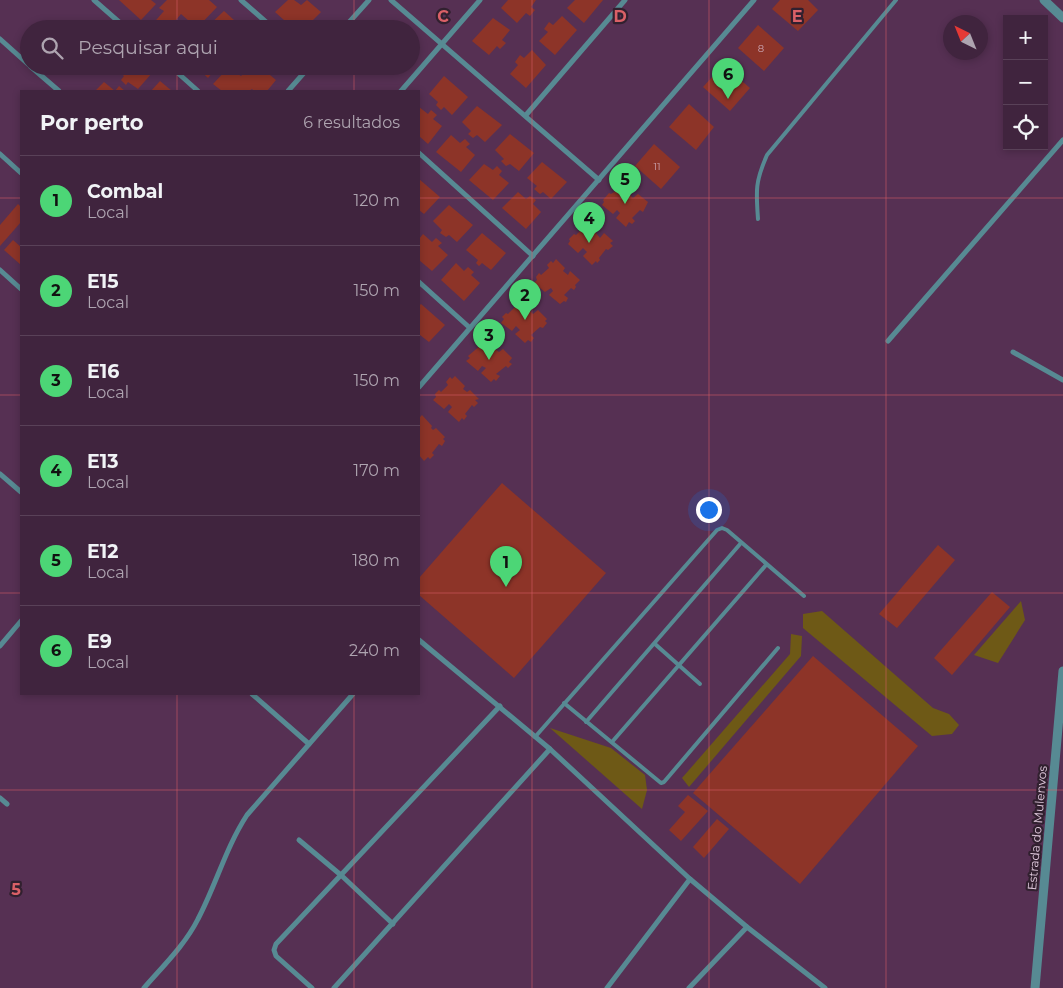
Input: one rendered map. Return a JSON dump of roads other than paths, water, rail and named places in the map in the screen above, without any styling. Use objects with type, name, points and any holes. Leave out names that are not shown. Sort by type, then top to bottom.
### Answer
[{"type":"street","points":[[94,0],[117,20]]},
{"type":"street","points":[[241,0],[264,20]]},
{"type":"street","points":[[351,20],[369,0]]},
{"type":"street","points":[[391,0],[414,20]]},
{"type":"street","points":[[420,69],[480,0]]},
{"type":"street","points":[[526,115],[624,0]]},
{"type":"street","points":[[420,386],[754,0]]},
{"type":"street","points":[[1044,0],[1063,18]]},
{"type":"street","points":[[420,25],[526,115],[598,180]]},
{"type":"street","points":[[0,39],[20,57]]},
{"type":"street","points":[[40,75],[58,90]]},
{"type":"street","points":[[180,75],[197,90]]},
{"type":"street","points":[[289,90],[302,75]]},
{"type":"street","points":[[402,90],[415,75]]},
{"type":"street","points":[[888,342],[1063,140]]},
{"type":"street","points":[[0,154],[20,172]]},
{"type":"street","points":[[420,154],[533,256]]},
{"type":"street","points":[[0,270],[20,288]]},
{"type":"street","points":[[420,283],[470,328]]},
{"type":"street","points":[[1013,352],[1063,380]]},
{"type":"street","points":[[0,474],[20,491]]},
{"type":"street","points":[[0,646],[20,622]]},
{"type":"street","points":[[420,641],[550,749],[690,879],[747,927],[825,988]]},
{"type":"street","name":"Estrada do Mulenvos","points":[[1035,988],[1063,670]]},
{"type":"street","points":[[253,695],[309,744]]},
{"type":"street","points":[[144,988],[186,939],[198,920],[236,832],[247,815],[352,695]]},
{"type":"street","points":[[312,988],[276,956],[274,950],[276,944],[500,706]]},
{"type":"street","points":[[334,988],[550,749]]},
{"type":"street","points":[[0,798],[7,804]]},
{"type":"street","points":[[299,840],[342,876],[393,924]]},
{"type":"street","points":[[607,988],[690,879]]},
{"type":"street","points":[[690,988],[747,927]]},
{"type":"lane","points":[[758,218],[756,186],[767,155],[896,0]]},
{"type":"lane","points":[[535,737],[717,530],[722,528],[727,530],[804,596]]},
{"type":"lane","points":[[586,722],[741,543]]},
{"type":"lane","points":[[612,742],[766,565]]},
{"type":"lane","points":[[781,590],[787,582]]},
{"type":"lane","points":[[655,644],[699,686]]},
{"type":"lane","points":[[564,703],[661,783],[664,782],[778,648]]},
{"type":"lane","points":[[694,691],[706,678]]},
{"type":"lane","points":[[635,762],[641,754]]},
{"type":"place","name":"E9","points":[[728,99]]},
{"type":"place","name":"E12","points":[[625,204]]},
{"type":"place","name":"E13","points":[[589,243]]},
{"type":"place","name":"E15","points":[[525,320]]},
{"type":"place","name":"E16","points":[[489,360]]},
{"type":"place","name":"Combal","points":[[506,587]]}]
